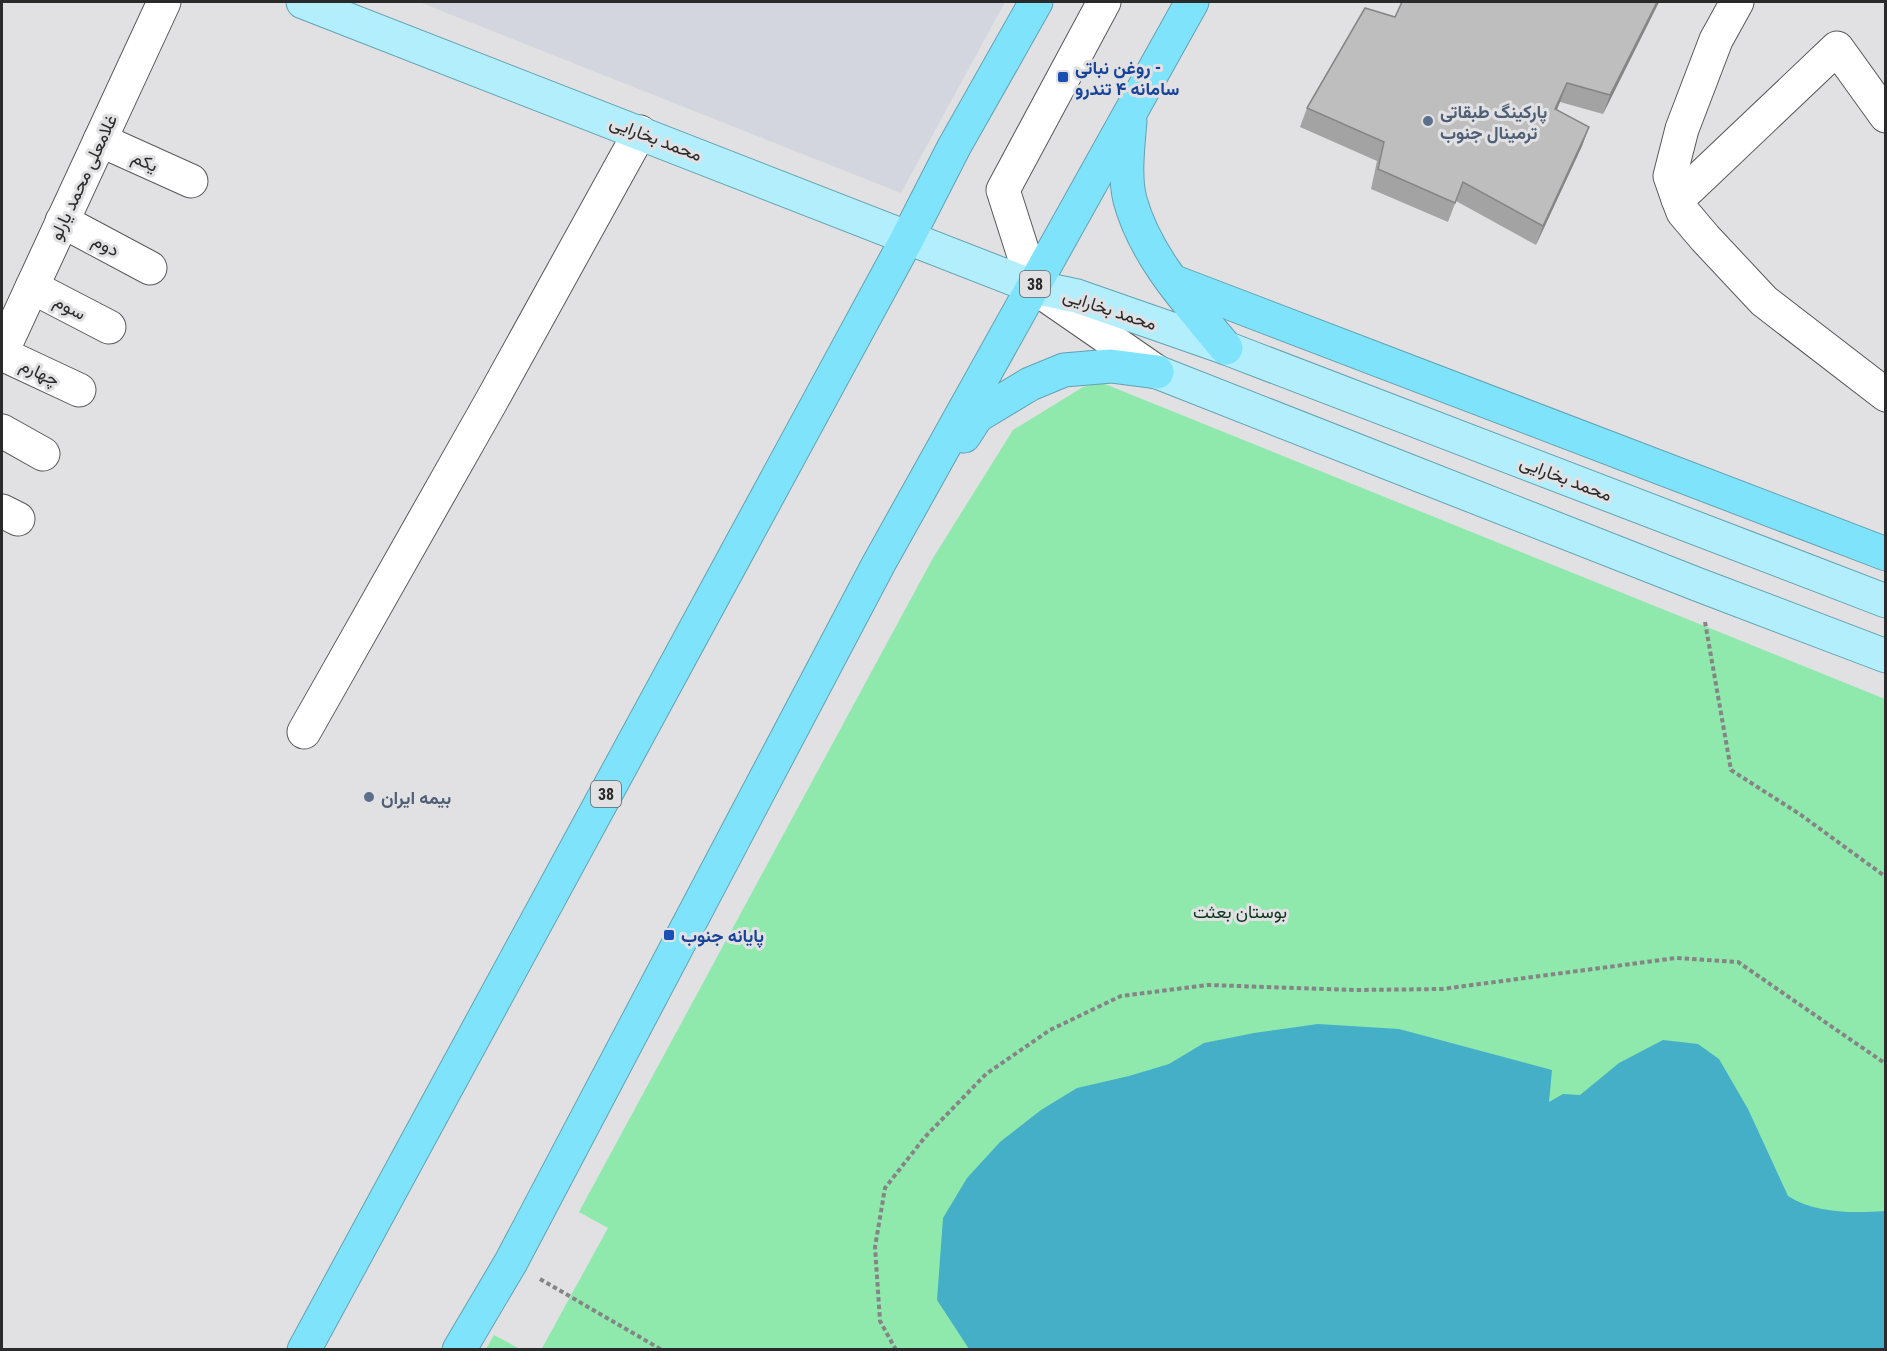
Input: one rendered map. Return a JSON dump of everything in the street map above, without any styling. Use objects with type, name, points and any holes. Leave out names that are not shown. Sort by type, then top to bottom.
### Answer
[{"type":"highway","name":"38","points":[[304,1350],[908,239],[954,147],[1036,2]]},
{"type":"highway","name":"38","points":[[459,1350],[511,1262],[878,565],[1193,2]]},
{"type":"highway","points":[[1193,2],[1131,120],[1127,159],[1130,199],[1149,246],[1172,281],[1226,348]]},
{"type":"highway","points":[[1172,281],[1886,554]]},
{"type":"highway","points":[[878,565],[977,416],[1030,384],[1064,370],[1111,366],[1157,372]]},
{"type":"main road","name":"محمد بخارایی","points":[[303,2],[871,222],[908,239],[1034,286],[1077,296],[1226,348],[1886,601]]},
{"type":"main road","points":[[1157,372],[1886,656]]},
{"type":"street","name":"غلامعلی محمد یارلو","points":[[2,353],[164,2]]},
{"type":"street","points":[[1104,2],[1003,190],[1034,286],[1157,372]]},
{"type":"street","points":[[1737,2],[1716,40],[1682,129],[1670,176],[1678,199],[1683,212],[1764,301],[1886,395]]},
{"type":"street","points":[[1678,199],[1837,48],[1886,116]]},
{"type":"street","points":[[304,732],[640,132]]},
{"type":"street","name":"یکم","points":[[99,140],[191,181]]},
{"type":"street","name":"دوم","points":[[62,221],[150,268]]},
{"type":"street","name":"سوم","points":[[32,287],[109,327]]},
{"type":"street","name":"چهارم","points":[[2,353],[79,390]]},
{"type":"street","points":[[2,431],[43,454]]},
{"type":"path","points":[[1699,585],[1731,770],[1801,815],[1886,877]]},
{"type":"path","points":[[896,1350],[880,1321],[875,1247],[885,1188],[925,1137],[986,1074],[1050,1030],[1121,996],[1208,985],[1356,990],[1442,989],[1676,958],[1738,962],[1886,1064]]},
{"type":"path","points":[[511,1262],[662,1350]]},
{"type":"shaded area","points":[[419,2],[1005,2],[901,193]]},
{"type":"green space","name":"بوستان بعثت","points":[[1100,382],[1885,699],[1885,1349],[541,1350],[608,1228],[579,1212],[933,558],[1013,430],[1083,387]]},
{"type":"green space","points":[[494,1335],[520,1349],[486,1349]]},
{"type":"water","points":[[1318,1024],[1399,1029],[1552,1070],[1549,1102],[1563,1094],[1580,1095],[1619,1063],[1663,1040],[1698,1044],[1719,1059],[1748,1109],[1788,1196],[1810,1206],[1835,1211],[1885,1211],[1885,1349],[969,1349],[937,1300],[943,1218],[967,1178],[1000,1142],[1041,1110],[1077,1088],[1169,1064],[1204,1043]]},
{"type":"building","name":"پارکینگ طبقاتی ترمینال جنوب","points":[[1402,2],[1657,2],[1610,95],[1567,83],[1555,109],[1589,127],[1543,226],[1463,182],[1455,203],[1378,169],[1384,142],[1307,108],[1365,8],[1395,17]]},
{"type":"place","name":"روغن نباتی - سامانه ۴ تندرو","points":[[1063,77]]},
{"type":"place","name":"پارکینگ طبقاتی ترمینال جنوب","points":[[1428,121]]},
{"type":"place","name":"بیمه ایران","points":[[369,797]]},
{"type":"place","name":"پایانه جنوب","points":[[669,935]]}]
